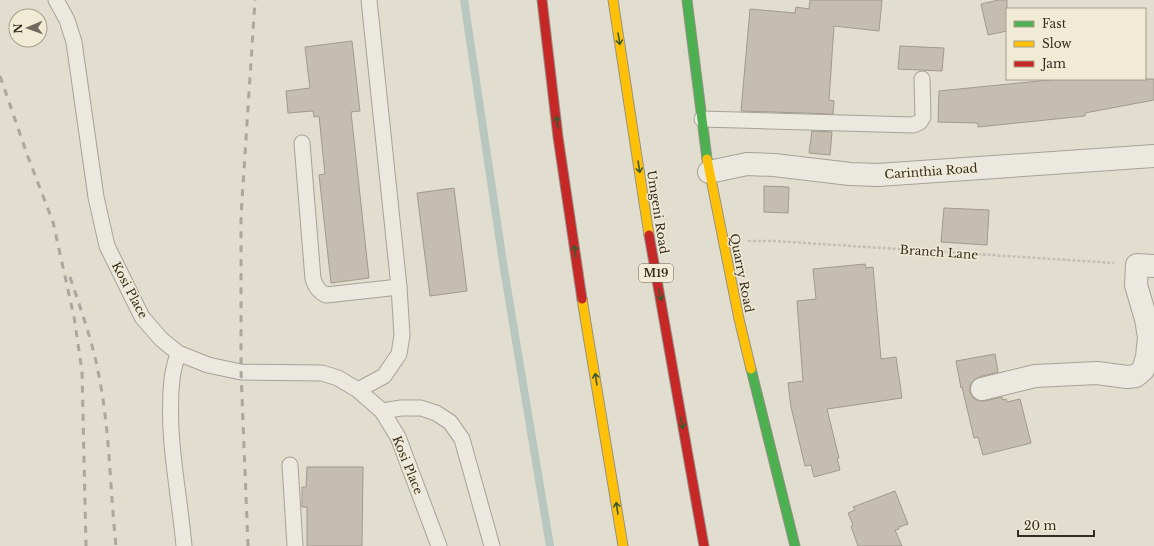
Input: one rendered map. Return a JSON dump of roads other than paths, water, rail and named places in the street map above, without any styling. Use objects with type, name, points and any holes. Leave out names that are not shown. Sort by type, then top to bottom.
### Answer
[{"type":"main road","points":[[542,0],[548,58],[577,264],[623,546]]},
{"type":"main road","name":"Umgeni Road","points":[[613,0],[651,245],[704,546]]},
{"type":"main road","name":"Quarry Road","points":[[687,0],[709,172],[739,319],[795,546]]},
{"type":"street","name":"Carinthia Road","points":[[709,172],[747,164],[774,165],[850,174],[878,175],[1154,156]]},
{"type":"street","points":[[982,389],[1035,376],[1097,373],[1127,377],[1136,376],[1143,370],[1147,357],[1149,337],[1146,319],[1136,285],[1145,265]]},
{"type":"lane","name":"Kosi Place","points":[[56,0],[67,20],[74,42],[96,197],[107,246],[142,317],[161,339],[178,353],[208,365],[241,372],[322,373],[338,378],[358,390],[382,411],[398,437],[438,546]]},
{"type":"lane","points":[[358,390],[384,376],[399,354],[402,335],[399,287],[369,0]]},
{"type":"lane","points":[[702,119],[913,125],[920,122],[923,117],[922,79]]},
{"type":"lane","points":[[302,143],[313,279],[316,288],[326,295],[399,287]]},
{"type":"lane","points":[[178,353],[172,378],[170,416],[172,454],[184,546]]},
{"type":"lane","points":[[382,411],[401,408],[421,408],[436,413],[450,422],[462,438],[492,546]]},
{"type":"lane","points":[[290,466],[295,546]]},
{"type":"waterway","points":[[464,0],[504,269],[550,546]]},
{"type":"railway","points":[[248,546],[241,372],[241,216],[255,0]]},
{"type":"railway","points":[[0,76],[28,157],[53,222],[74,317],[82,371],[86,546]]},
{"type":"railway","points":[[70,277],[93,351],[103,397],[108,440],[116,546]]}]
